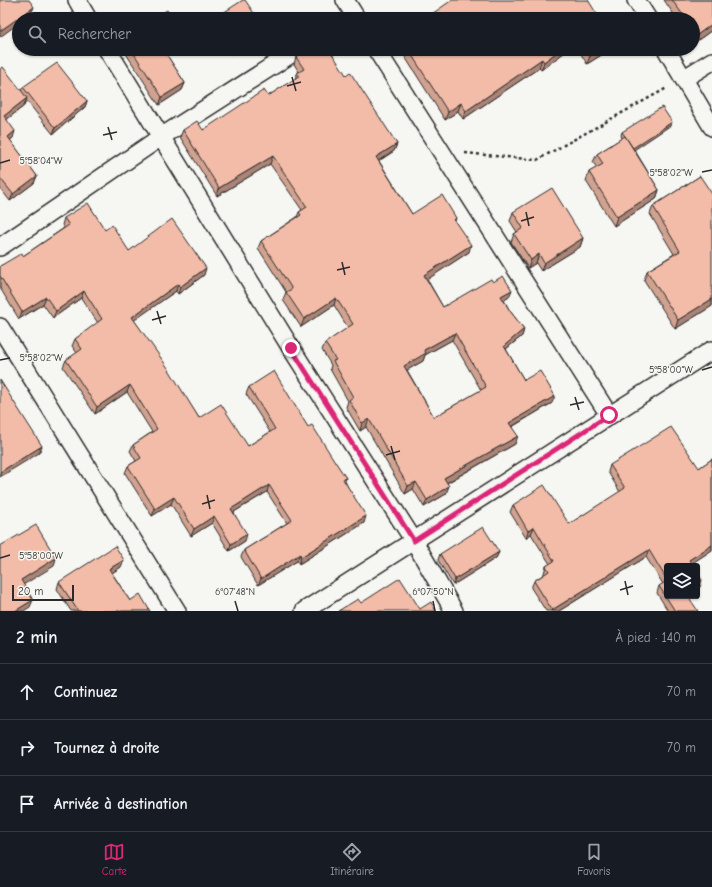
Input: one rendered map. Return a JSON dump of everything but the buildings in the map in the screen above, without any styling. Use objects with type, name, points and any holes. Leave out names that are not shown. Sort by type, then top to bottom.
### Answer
[{"type":"street","points":[[76,0],[84,12]]},
{"type":"street","points":[[636,0],[644,12]]},
{"type":"street","points":[[111,56],[291,348],[414,541],[454,611]]},
{"type":"street","points":[[0,247],[161,137],[288,56]]},
{"type":"street","points":[[380,56],[609,415]]},
{"type":"street","points":[[671,56],[685,78],[712,126]]},
{"type":"street","points":[[685,78],[712,61]]},
{"type":"street","points":[[0,326],[177,611]]},
{"type":"street","points":[[304,611],[712,350]]},
{"type":"path","points":[[440,150],[537,160],[685,78]]},
{"type":"route","points":[[291,348],[414,541],[609,415]]}]
